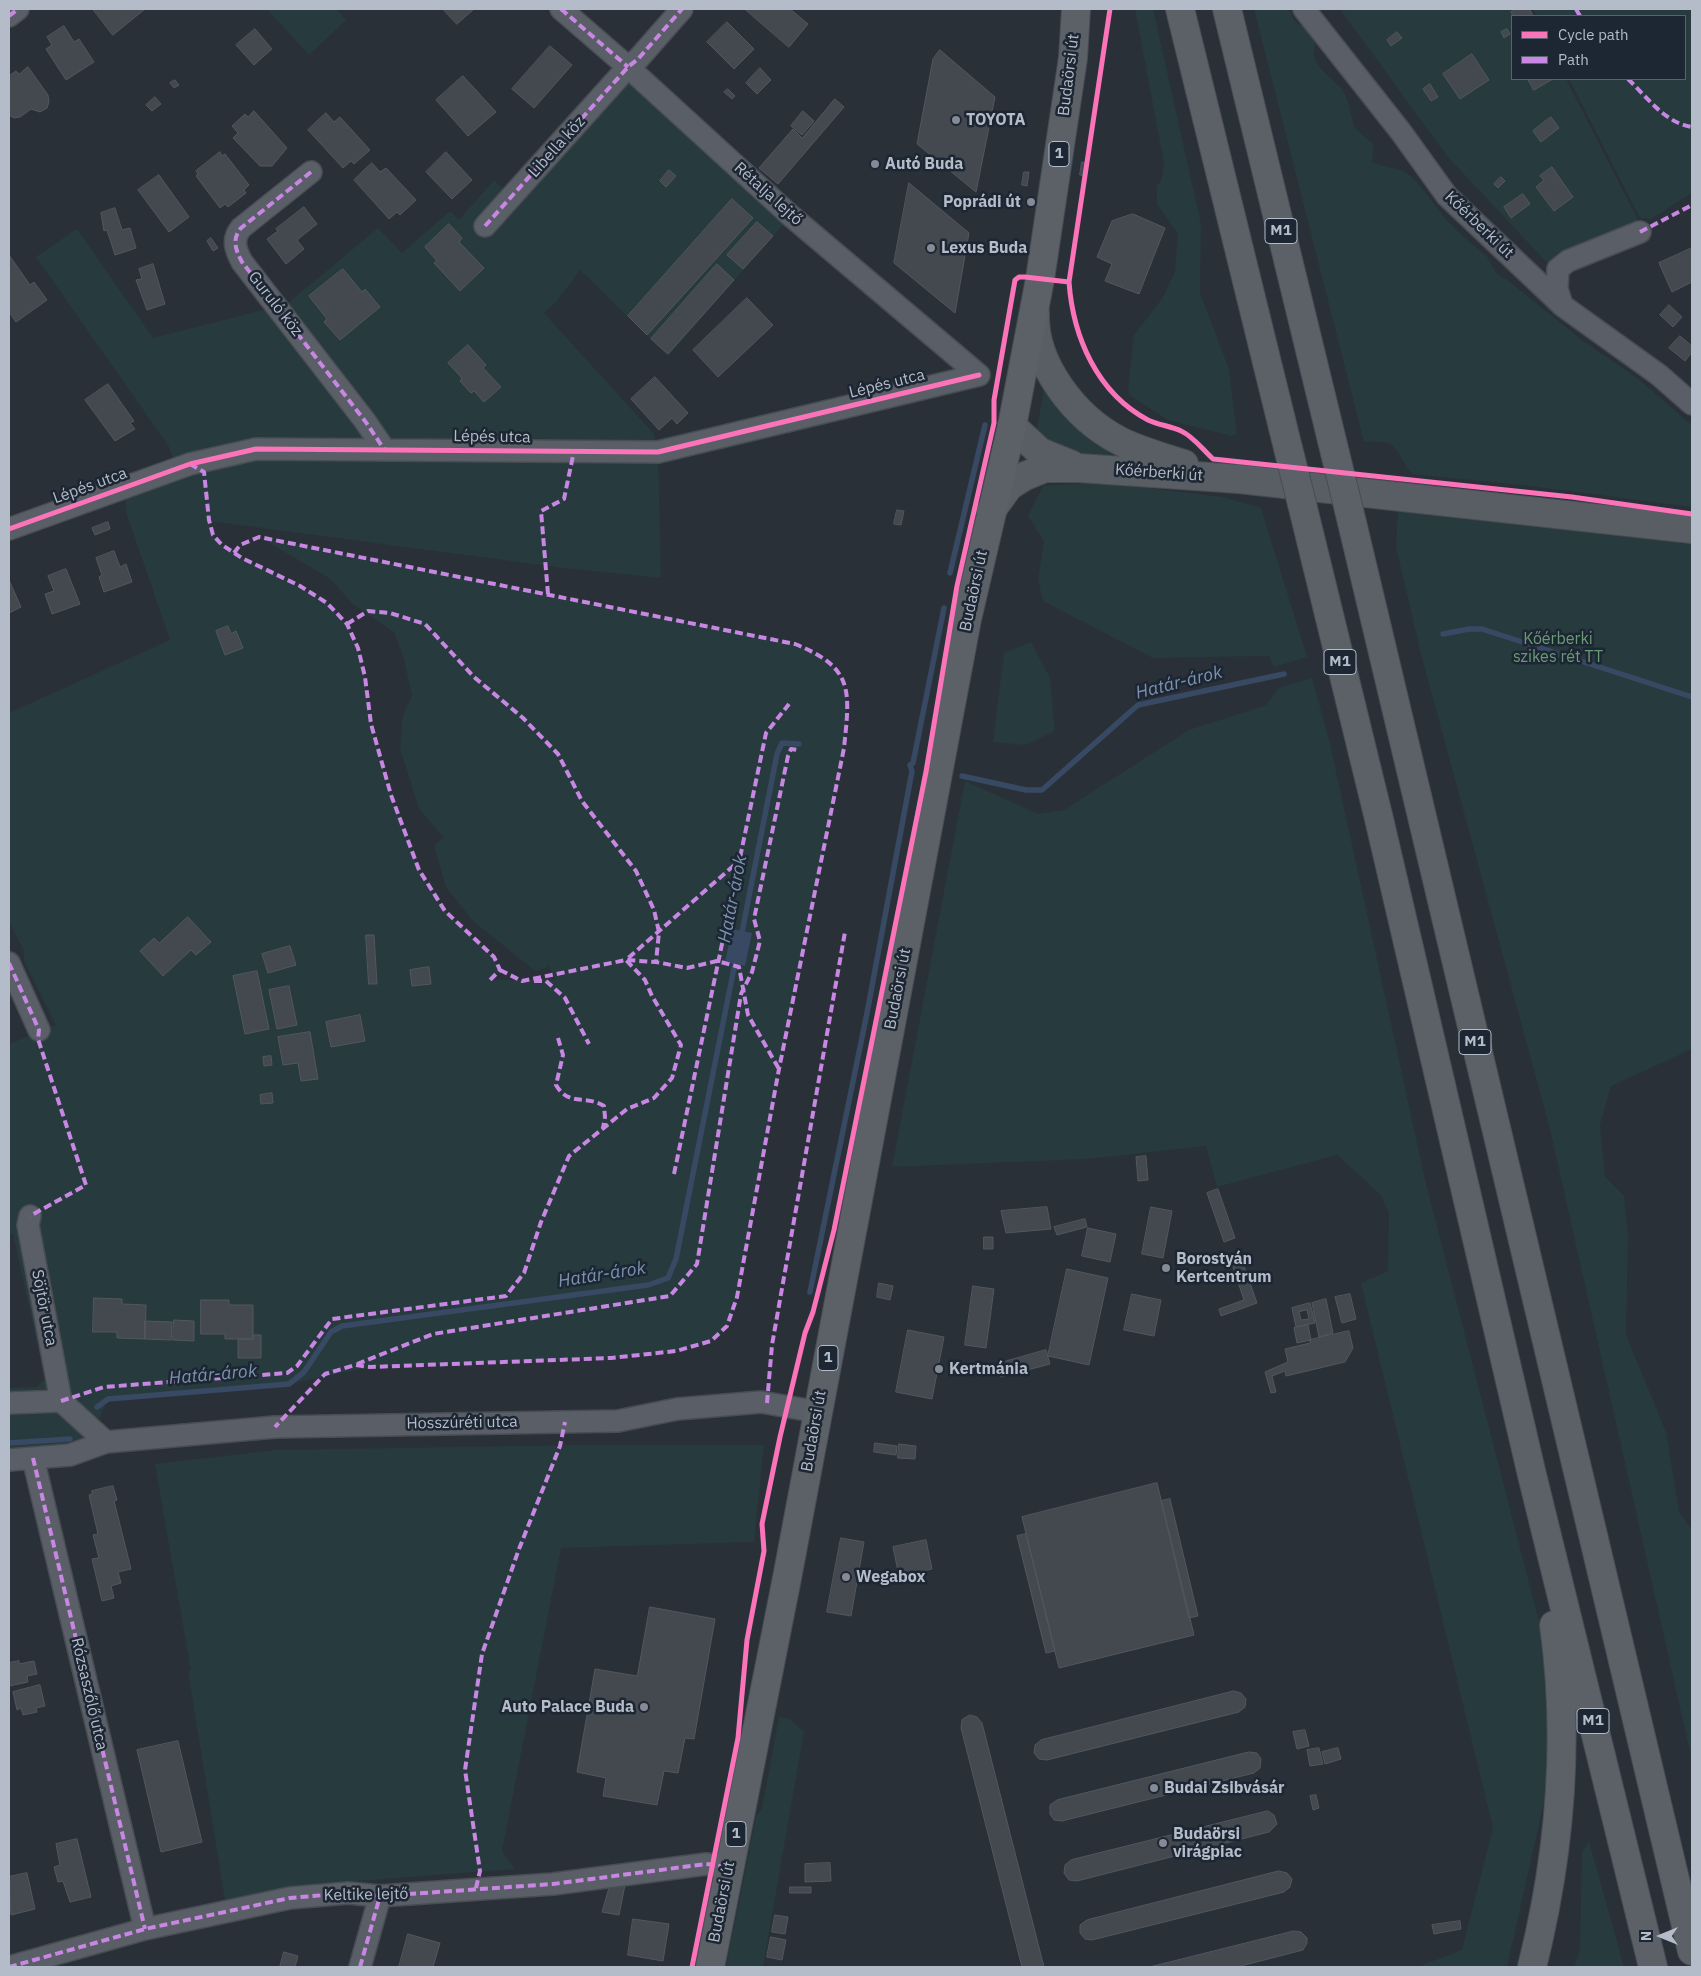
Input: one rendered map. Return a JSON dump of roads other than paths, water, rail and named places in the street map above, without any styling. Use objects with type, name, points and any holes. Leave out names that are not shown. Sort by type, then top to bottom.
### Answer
[{"type":"main road","name":"Budaörsi út","points":[[710,1967],[787,1578],[967,619],[1012,426],[1036,298],[1073,58],[1076,9]]},
{"type":"main road","name":"M1","points":[[1180,9],[1379,819],[1532,1475],[1653,1967]]},
{"type":"main road","name":"M1","points":[[1227,9],[1335,453],[1692,1951]]},
{"type":"main road","points":[[1532,1475],[1541,1559],[1558,1658],[1562,1751],[1558,1835],[1545,1918],[1532,1967]]},
{"type":"street","points":[[9,16],[18,9]]},
{"type":"street","name":"Rétalja lejtő","points":[[561,9],[628,67],[791,216],[979,375]]},
{"type":"street","name":"Libella köz","points":[[485,226],[682,9]]},
{"type":"street","name":"Kőérberki út","points":[[1304,9],[1401,132],[1447,196],[1563,306],[1659,375],[1692,404]]},
{"type":"street","name":"Guruló köz","points":[[311,172],[241,228],[235,239],[236,251],[242,262],[366,421],[384,449]]},
{"type":"street","points":[[1563,306],[1557,289],[1558,270],[1568,261],[1640,232]]},
{"type":"street","name":"Kőérberki út","points":[[1036,298],[1035,324],[1041,352],[1055,380],[1094,424],[1119,440],[1153,455],[1239,479]]},
{"type":"street","name":"Lépés utca","points":[[9,529],[190,464],[256,449],[658,452],[979,375]]},
{"type":"street","name":"Kőérberki út","points":[[1012,426],[1040,452],[1079,468]]},
{"type":"street","name":"Kőérberki út","points":[[991,511],[1009,486],[1025,476],[1045,468],[1079,468],[1239,479],[1692,529]]},
{"type":"street","points":[[9,963],[39,1030]]},
{"type":"street","name":"Söjtör utca","points":[[30,1216],[28,1225],[61,1401]]},
{"type":"street","points":[[9,1403],[61,1401],[106,1442]]},
{"type":"street","name":"Hosszúréti utca","points":[[9,1460],[70,1455],[106,1442],[307,1426],[618,1421],[677,1409],[761,1402],[818,1412]]},
{"type":"street","name":"Rózsaszőlő utca","points":[[33,1458],[145,1929]]},
{"type":"street","name":"Keltike lejtő","points":[[9,1967],[145,1929],[290,1898],[348,1893],[380,1896],[553,1884],[706,1864],[729,1867]]},
{"type":"street","points":[[360,1967],[380,1896]]},
{"type":"water","points":[[732,929],[752,933],[745,966],[725,962]]},
{"type":"waterway","points":[[950,573],[985,425]]},
{"type":"waterway","points":[[810,1292],[867,1013],[912,771],[910,765],[913,763],[944,608]]},
{"type":"waterway","name":"Határ-árok","points":[[1443,634],[1469,629],[1482,629],[1692,697]]},
{"type":"waterway","name":"Határ-árok","points":[[962,776],[1026,790],[1042,790],[1138,705],[1284,674]]},
{"type":"waterway","name":"Határ-árok","points":[[741,937],[777,754],[782,743],[799,744]]},
{"type":"waterway","name":"Határ-árok","points":[[97,1407],[108,1399],[289,1384],[304,1372],[331,1332],[342,1326],[648,1285],[668,1278],[676,1259],[736,958]]},
{"type":"waterway","name":"Határ-árok","points":[[9,1443],[70,1439]]},
{"type":"place","name":"TOYOTA","points":[[956,120]]},
{"type":"place","name":"Autó Buda","points":[[875,164]]},
{"type":"place","name":"Poprádi út","points":[[1031,202]]},
{"type":"place","name":"Lexus Buda","points":[[931,248]]},
{"type":"place","name":"Borostyán Kertcentrum","points":[[1166,1268]]},
{"type":"place","name":"Kertmánia","points":[[939,1369]]},
{"type":"place","name":"Wegabox","points":[[846,1577]]},
{"type":"place","name":"Auto Palace Buda","points":[[644,1707]]},
{"type":"place","name":"Budai Zsibvásár","points":[[1154,1788]]},
{"type":"place","name":"Budaörsi virágpiac","points":[[1163,1843]]},
{"type":"park label","name":"Kőérberki szikes rét TT","points":[[1558,648]]}]
